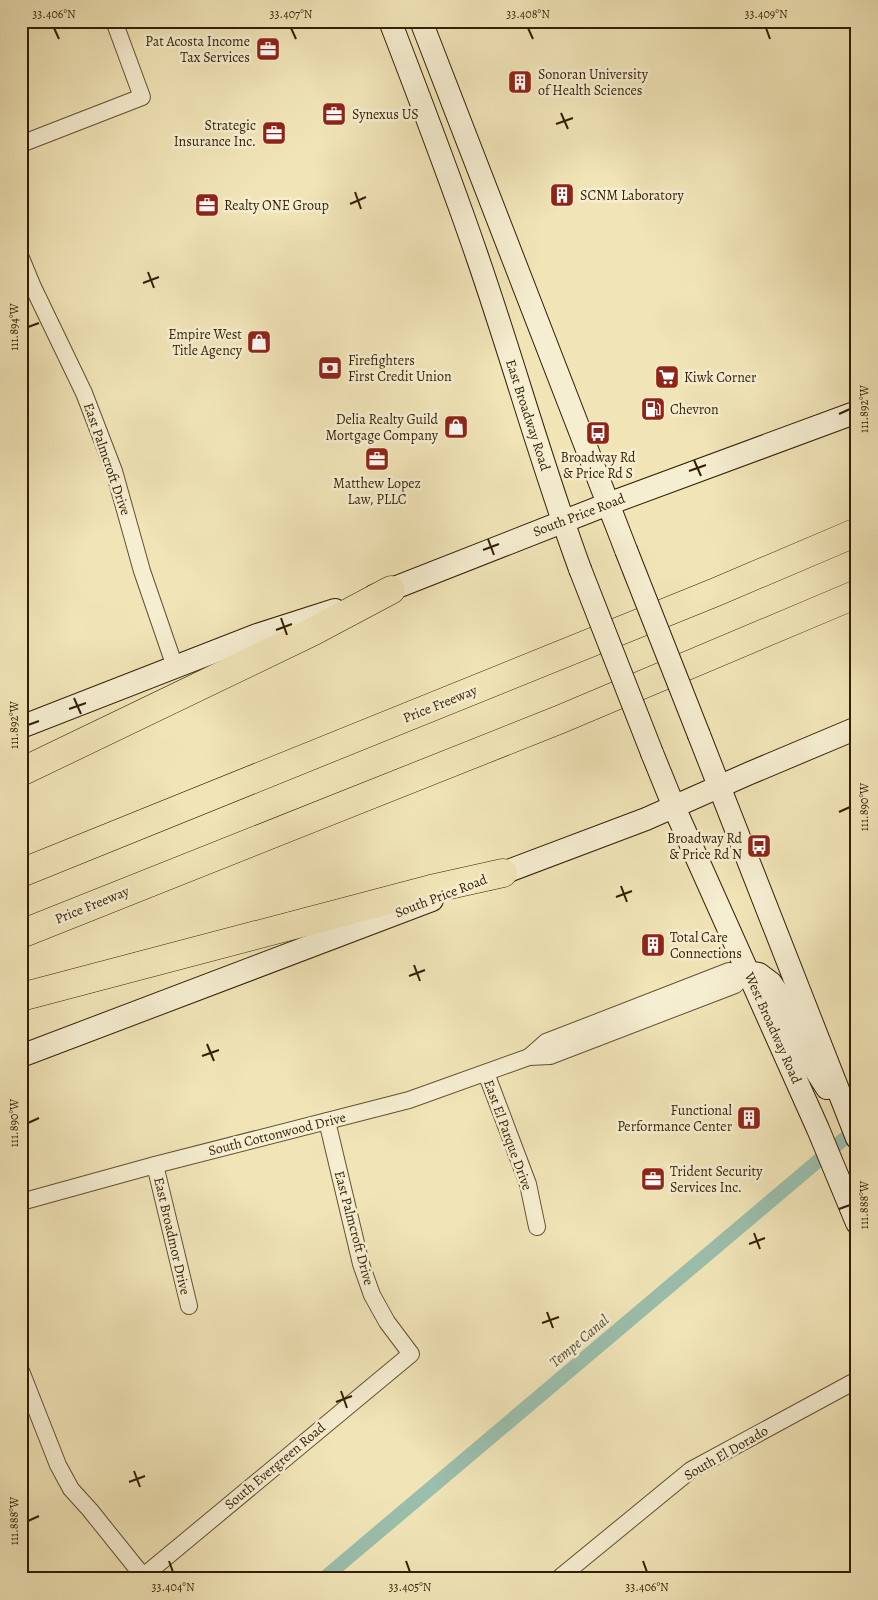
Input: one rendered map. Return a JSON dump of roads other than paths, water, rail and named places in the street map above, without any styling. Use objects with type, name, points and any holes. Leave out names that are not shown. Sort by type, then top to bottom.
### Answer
[{"type":"highway","name":"Price Freeway","points":[[21,873],[716,592],[857,532]]},
{"type":"highway","points":[[21,772],[312,632],[390,590]]},
{"type":"highway","name":"Price Freeway","points":[[21,934],[561,718],[857,594]]},
{"type":"highway","points":[[21,997],[431,889],[502,873]]},
{"type":"main road","name":"East Broadway Road","points":[[390,21],[478,257],[563,522],[580,569],[674,806]]},
{"type":"main road","points":[[421,21],[857,1138]]},
{"type":"main road","points":[[446,168],[474,158]]},
{"type":"main road","name":"South Price Road","points":[[21,727],[257,635],[390,590],[608,504],[857,412]]},
{"type":"main road","name":"South Price Road","points":[[21,1056],[646,819],[857,728]]},
{"type":"main road","name":"West Broadway Road","points":[[674,806],[818,1129],[857,1223]]},
{"type":"main road","points":[[748,972],[759,974],[771,983],[779,995],[809,1060],[834,1099],[844,1106]]},
{"type":"street","points":[[21,144],[142,96],[114,21]]},
{"type":"street","name":"East Palmcroft Drive","points":[[21,258],[27,289],[84,394],[114,471],[142,571],[175,667]]},
{"type":"street","name":"South Cottonwood Drive","points":[[529,1057],[546,1042],[646,1002],[729,971],[748,972]]},
{"type":"street","name":"South Cottonwood Drive","points":[[21,1202],[155,1165],[409,1100],[529,1057],[550,1056],[735,985],[748,972]]},
{"type":"street","name":"South Cottonwood Drive","points":[[630,1025],[632,1019],[645,1009],[646,1002]]},
{"type":"street","name":"East El Parque Drive","points":[[486,1073],[528,1184],[537,1227]]},
{"type":"street","name":"East Palmcroft Drive","points":[[327,1121],[361,1264],[372,1295],[387,1322],[411,1354]]},
{"type":"street","name":"East Broadmor Drive","points":[[155,1165],[188,1306]]},
{"type":"street","name":"South Evergreen Road","points":[[141,1577],[411,1354]]},
{"type":"street","points":[[21,1372],[58,1465],[71,1489],[90,1510],[141,1577]]},
{"type":"street","name":"South El Dorado","points":[[558,1579],[691,1470],[857,1380]]},
{"type":"waterway","name":"Tempe Canal","points":[[323,1579],[857,1128]]},
{"type":"place","name":"Pat Acosta Income Tax Services","points":[[268,49]]},
{"type":"place","name":"Sonoran University of Health Sciences","points":[[520,82]]},
{"type":"place","name":"Synexus US","points":[[334,114]]},
{"type":"place","name":"Strategic Insurance Inc.","points":[[274,133]]},
{"type":"place","name":"SCNM Laboratory","points":[[562,195]]},
{"type":"place","name":"Realty ONE Group","points":[[207,205]]},
{"type":"place","name":"Empire West Title Agency","points":[[259,342]]},
{"type":"place","name":"Firefighters First Credit Union","points":[[330,368]]},
{"type":"place","name":"Kiwk Corner","points":[[667,377]]},
{"type":"place","name":"Chevron","points":[[653,409]]},
{"type":"place","name":"Delia Realty Guild Mortgage Company","points":[[456,427]]},
{"type":"place","name":"Broadway Rd & Price Rd S","points":[[598,433]]},
{"type":"place","name":"Matthew Lopez Law, PLLC","points":[[377,459]]},
{"type":"place","name":"Broadway Rd & Price Rd N","points":[[759,846]]},
{"type":"place","name":"Total Care Connections","points":[[653,945]]},
{"type":"place","name":"Functional Performance Center","points":[[749,1118]]},
{"type":"place","name":"Trident Security Services Inc.","points":[[653,1179]]}]
